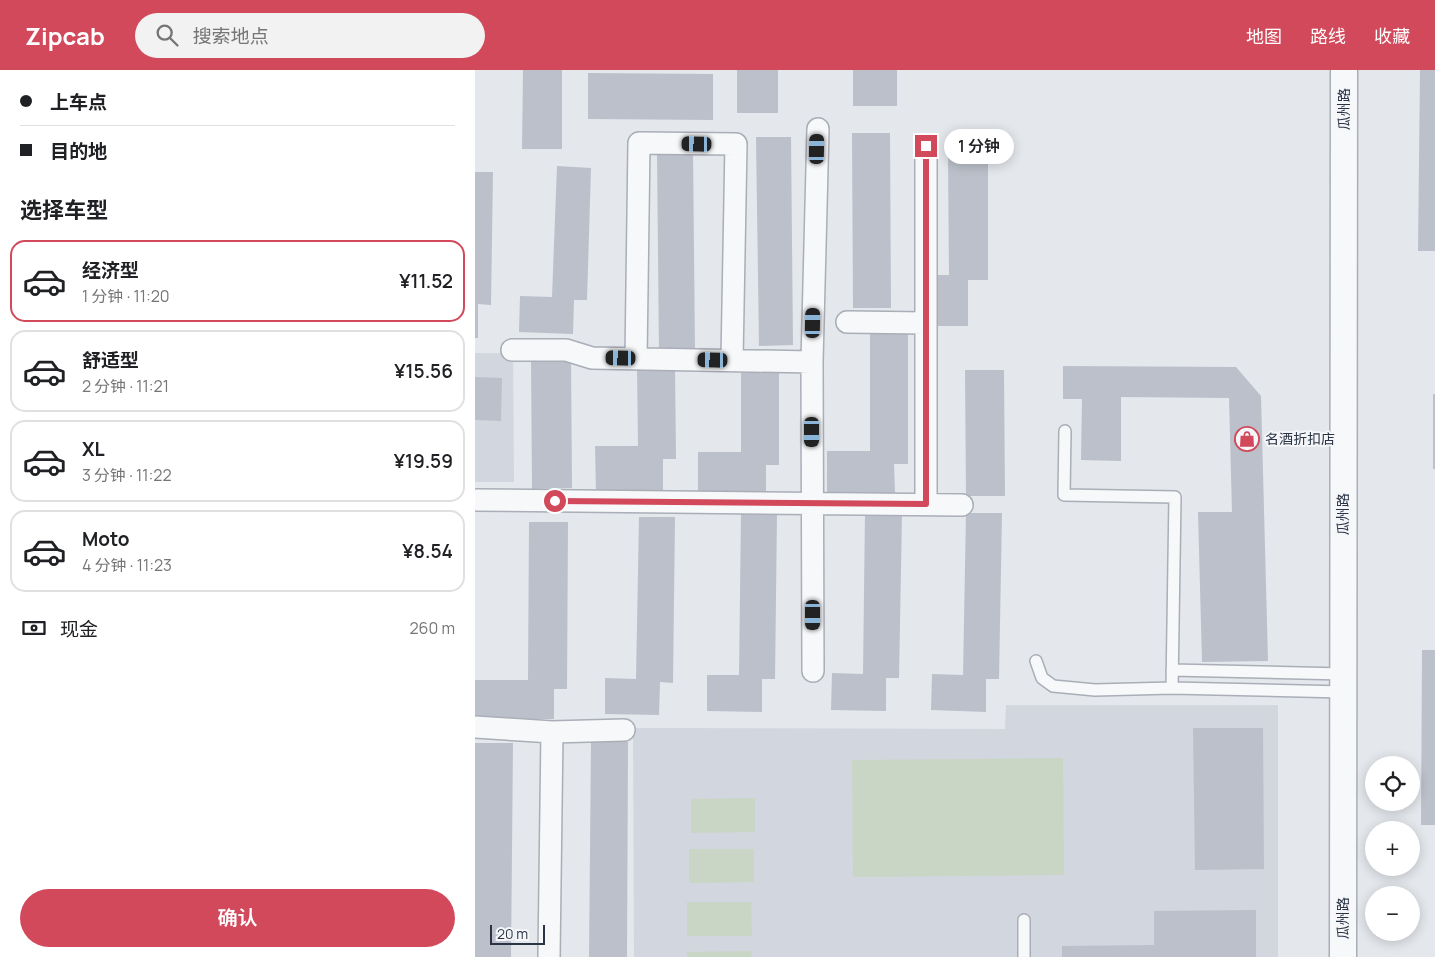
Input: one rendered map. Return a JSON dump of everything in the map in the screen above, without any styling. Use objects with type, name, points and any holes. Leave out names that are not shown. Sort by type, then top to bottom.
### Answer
[{"type":"street","name":"瓜州路","points":[[1343,957],[1344,70]]},
{"type":"street","points":[[813,671],[812,362],[818,129]]},
{"type":"street","points":[[637,359],[639,143],[736,144],[732,360]]},
{"type":"street","points":[[926,146],[926,504]]},
{"type":"street","points":[[847,322],[926,324]]},
{"type":"street","points":[[512,350],[566,350],[592,358],[812,362]]},
{"type":"street","points":[[475,500],[962,505]]},
{"type":"street","points":[[475,727],[552,732],[624,730]]},
{"type":"street","points":[[549,957],[552,732]]},
{"type":"lane","points":[[1065,431],[1064,496],[1175,498],[1172,688]]},
{"type":"lane","points":[[1036,661],[1042,678],[1053,686],[1095,690],[1343,683]]},
{"type":"lane","points":[[1173,670],[1343,683]]},
{"type":"lane","points":[[1024,920],[1024,957]]},
{"type":"shaded area","points":[[475,353],[513,353],[514,482],[475,482]]},
{"type":"shaded area","points":[[1006,705],[1278,705],[1278,957],[634,957],[633,728],[1005,729]]},
{"type":"green space","points":[[1063,758],[1064,875],[853,877],[852,760]]},
{"type":"green space","points":[[755,798],[755,832],[691,833],[691,799]]},
{"type":"green space","points":[[689,849],[754,849],[754,882],[689,883]]},
{"type":"green space","points":[[687,902],[751,902],[752,936],[687,936]]},
{"type":"green space","points":[[751,951],[752,957],[687,957],[687,952]]},
{"type":"building","points":[[523,70],[562,70],[562,149],[522,149]]},
{"type":"building","points":[[737,70],[778,70],[778,113],[737,113]]},
{"type":"building","points":[[853,70],[897,70],[897,106],[853,106]]},
{"type":"building","points":[[1420,70],[1435,70],[1435,251],[1418,251]]},
{"type":"building","points":[[588,73],[713,74],[713,120],[588,119]]},
{"type":"building","points":[[852,133],[890,133],[891,308],[853,308]]},
{"type":"building","points":[[756,137],[791,137],[793,345],[759,346]]},
{"type":"building","points":[[693,151],[695,352],[659,353],[657,152]]},
{"type":"building","points":[[948,154],[988,154],[988,280],[968,280],[968,326],[934,326],[933,275],[949,275]]},
{"type":"building","points":[[557,166],[591,168],[587,300],[574,300],[573,334],[519,332],[520,296],[552,297]]},
{"type":"building","points":[[475,172],[493,172],[491,305],[478,304],[478,338],[475,338]]},
{"type":"building","points":[[870,331],[908,331],[908,464],[894,464],[895,493],[827,492],[827,451],[870,451]]},
{"type":"building","points":[[571,357],[572,488],[532,489],[531,358]]},
{"type":"building","points":[[1063,366],[1236,367],[1261,396],[1268,661],[1202,662],[1198,512],[1232,512],[1229,398],[1121,397],[1121,461],[1081,460],[1082,399],[1063,399]]},
{"type":"building","points":[[637,367],[675,367],[676,459],[663,459],[663,492],[596,493],[595,446],[638,446]]},
{"type":"building","points":[[965,370],[1004,370],[1005,496],[966,496]]},
{"type":"building","points":[[741,373],[779,373],[779,465],[766,465],[766,492],[698,492],[698,452],[741,452]]},
{"type":"building","points":[[475,377],[502,378],[501,421],[475,420]]},
{"type":"building","points":[[1433,394],[1435,394],[1435,469],[1433,469]]},
{"type":"building","points":[[865,512],[902,513],[899,678],[886,678],[886,711],[831,710],[832,673],[863,674]]},
{"type":"building","points":[[741,513],[777,514],[775,679],[762,679],[762,712],[707,711],[707,675],[739,675]]},
{"type":"building","points":[[966,513],[1002,513],[999,679],[986,679],[986,712],[931,710],[932,674],[963,675]]},
{"type":"building","points":[[639,517],[675,517],[673,683],[660,682],[659,715],[605,714],[605,678],[636,679]]},
{"type":"building","points":[[529,522],[568,522],[567,689],[554,689],[554,719],[475,719],[475,680],[528,680]]},
{"type":"building","points":[[1422,650],[1435,650],[1435,825],[1421,825]]},
{"type":"building","points":[[1193,728],[1263,728],[1264,869],[1195,870]]},
{"type":"building","points":[[591,742],[628,742],[627,957],[589,957]]},
{"type":"building","points":[[475,743],[513,743],[511,957],[475,957]]},
{"type":"building","points":[[1256,910],[1256,957],[1062,957],[1062,946],[1154,945],[1154,911]]},
{"type":"place","name":"名酒折扣店","points":[[1247,439]]},
{"type":"route","points":[[555,501],[926,504],[926,146]]}]
